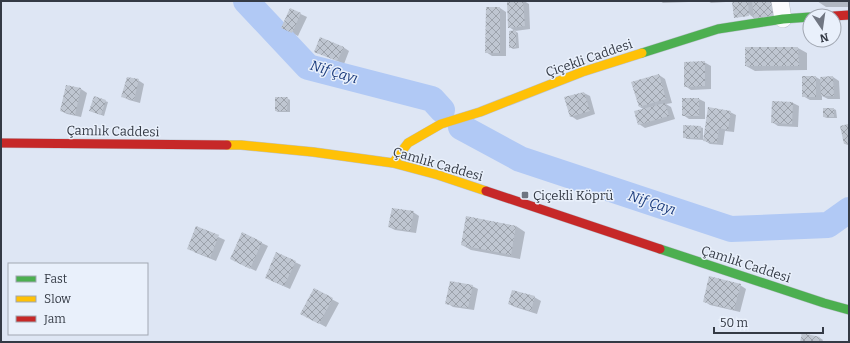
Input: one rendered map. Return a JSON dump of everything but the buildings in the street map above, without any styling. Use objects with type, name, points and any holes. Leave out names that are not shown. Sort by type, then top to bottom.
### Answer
[{"type":"street","points":[[780,1],[783,19]]},
{"type":"street","name":"Çiçekli Caddesi","points":[[393,163],[408,143],[441,124],[480,112],[582,72],[718,29],[802,18]]},
{"type":"street","name":"Çamlık Caddesi","points":[[1,143],[241,145],[313,152],[393,163],[438,175],[849,310]]},
{"type":"waterway","name":"Nif Çayı","points":[[246,1],[308,67],[432,99],[442,110]]},
{"type":"waterway","name":"Nif Çayı","points":[[461,127],[520,159],[731,229],[828,225],[849,210]]},
{"type":"traffic: fast","points":[[642,53],[718,29],[802,18]]},
{"type":"traffic: fast","points":[[660,249],[849,310]]},
{"type":"traffic: slow","points":[[393,163],[408,143],[441,124],[480,112],[582,72],[642,53]]},
{"type":"traffic: slow","points":[[227,145],[313,152],[393,163],[438,175],[486,191]]},
{"type":"traffic: jam","points":[[842,15],[849,15]]},
{"type":"traffic: jam","points":[[1,143],[227,145]]},
{"type":"traffic: jam","points":[[486,191],[660,249]]},
{"type":"place","name":"Çiçekli Köprü","points":[[525,195]]}]
